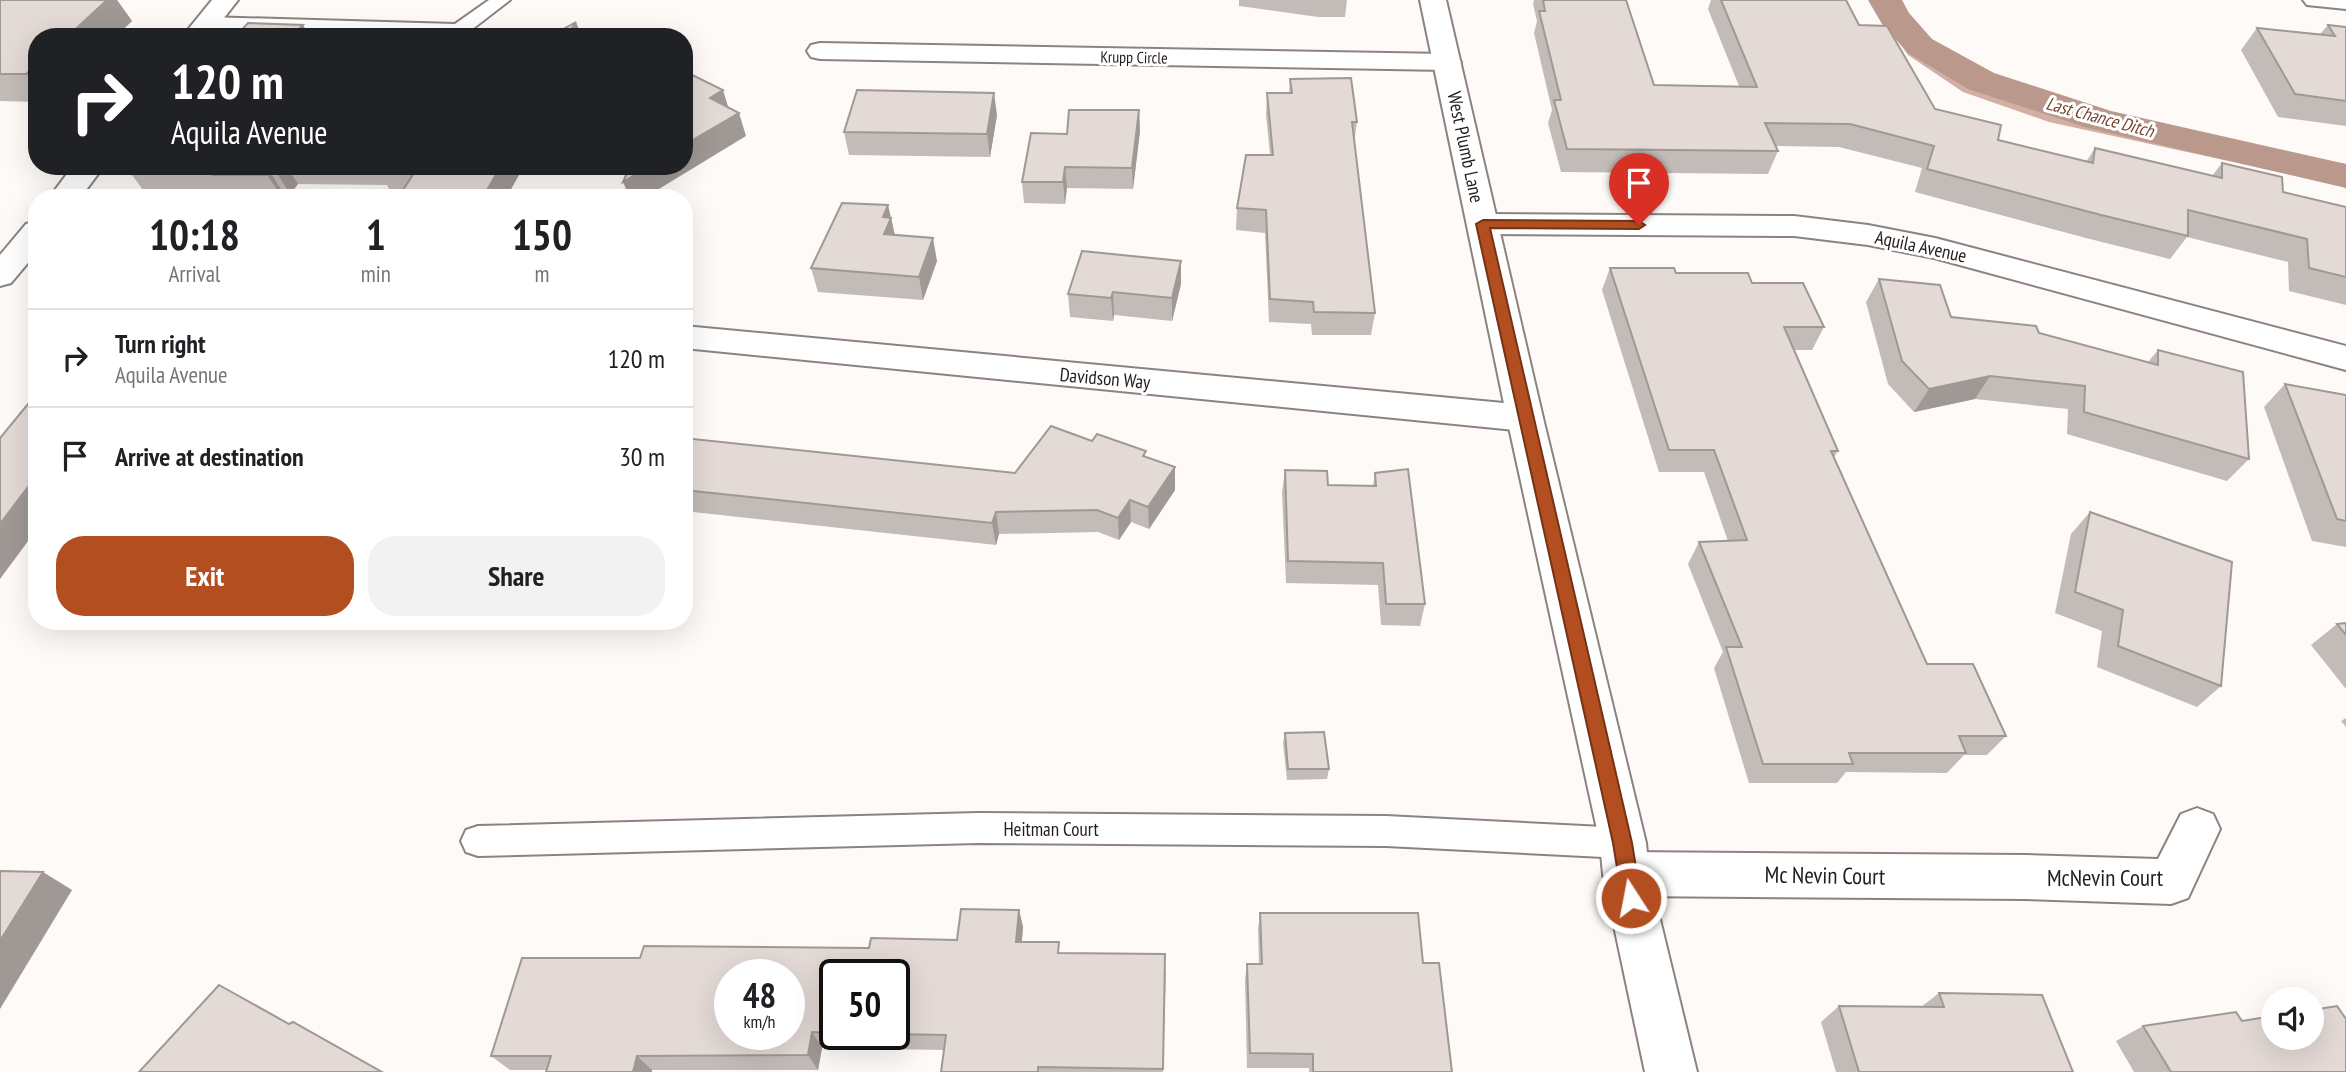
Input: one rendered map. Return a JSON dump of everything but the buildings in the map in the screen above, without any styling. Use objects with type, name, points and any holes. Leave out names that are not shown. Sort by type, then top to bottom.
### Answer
[{"type":"street","points":[[203,28],[225,0]]},
{"type":"street","name":"West Plumb Lane","points":[[1433,0],[1671,1072]]},
{"type":"street","points":[[2316,0],[2346,1]]},
{"type":"street","name":"Krupp Circle","points":[[820,51],[1447,62]]},
{"type":"street","points":[[71,189],[82,175]]},
{"type":"street","name":"Aquila Avenue","points":[[1483,224],[1794,226],[1868,234],[1936,248],[2346,358]]},
{"type":"street","points":[[12,265],[28,243]]},
{"type":"street","name":"Davidson Way","points":[[693,339],[1525,418]]},
{"type":"street","name":"McNevin Court","points":[[2025,877],[2171,882],[2197,830]]},
{"type":"street","name":"Mc Nevin Court","points":[[1624,858],[2025,877]]},
{"type":"lane","points":[[462,28],[501,0]]},
{"type":"lane","name":"Heitman Court","points":[[478,841],[992,828],[1386,831],[1624,858]]},
{"type":"shaded area","points":[[1869,0],[1894,0],[1900,12],[1921,37],[1948,59],[1989,81],[2075,109],[2120,120],[2346,164],[2346,189],[2343,186],[2049,122],[1963,92],[1908,55]]},
{"type":"waterway","name":"Last Chance Ditch","points":[[1885,0],[1894,17],[1920,46],[1981,81],[2101,120],[2346,176]]},
{"type":"route","points":[[1631,898],[1623,843],[1483,224],[1639,225]]}]
